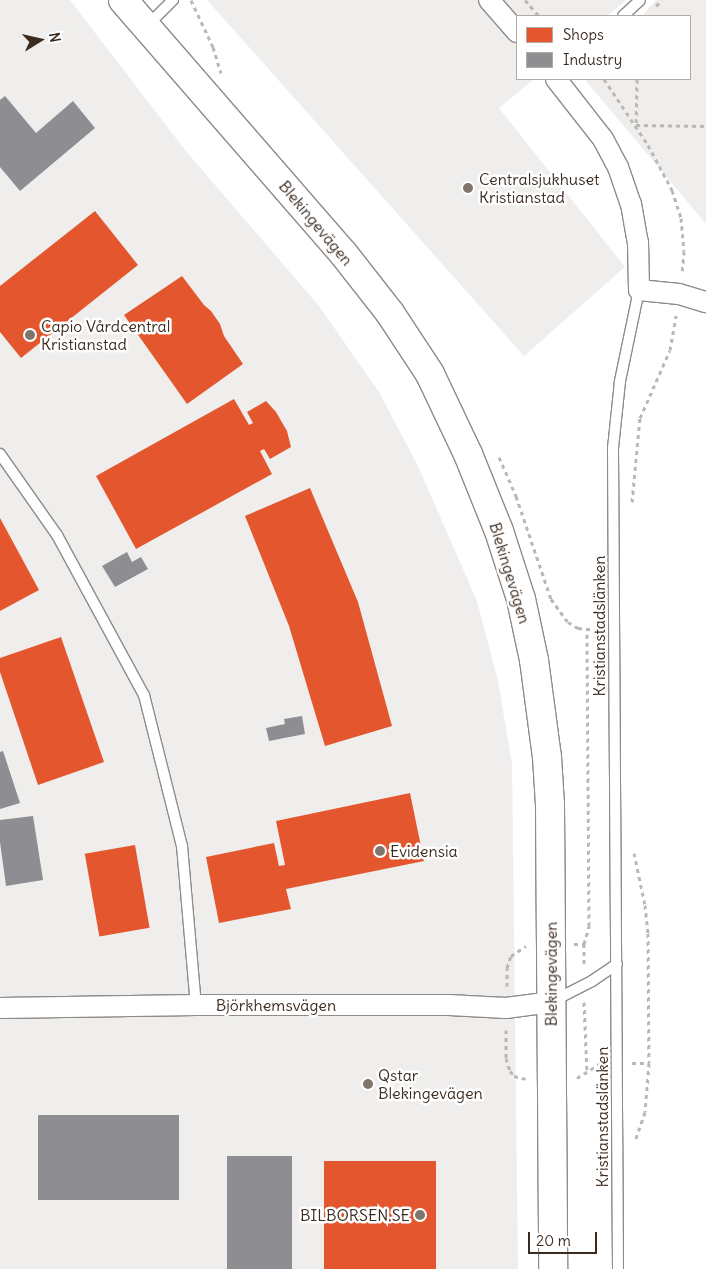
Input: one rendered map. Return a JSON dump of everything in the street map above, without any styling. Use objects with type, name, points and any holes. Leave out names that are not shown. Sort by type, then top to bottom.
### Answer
[{"type":"main road","name":"Blekingevägen","points":[[123,0],[343,253],[390,313],[430,374],[468,454],[498,531],[521,599],[543,712],[550,805],[550,1079],[553,1269]]},
{"type":"street","points":[[489,0],[516,31]]},
{"type":"street","points":[[557,80],[603,139],[618,167],[631,204],[638,242],[639,290],[679,294],[706,302]]},
{"type":"street","name":"Björkhemsvägen","points":[[0,1008],[196,1005],[439,1005],[506,1008],[551,1002]]},
{"type":"lane","points":[[146,27],[173,0]]},
{"type":"lane","points":[[624,15],[640,0]]},
{"type":"lane","name":"Kristianstadslänken","points":[[618,1269],[613,448],[620,381],[639,290]]},
{"type":"lane","points":[[0,454],[57,535],[144,695],[182,846],[196,1005]]},
{"type":"lane","points":[[551,1002],[584,985],[617,964]]},
{"type":"path","points":[[525,0],[538,15]]},
{"type":"path","points":[[605,80],[636,125],[672,190],[681,218],[684,251],[670,350],[640,418],[631,507]]},
{"type":"path","points":[[636,125],[637,80]]},
{"type":"path","points":[[636,125],[706,126]]},
{"type":"path","points":[[587,630],[589,787]]},
{"type":"path","points":[[632,844],[645,905],[648,933],[649,1063],[645,1112],[636,1136],[636,1145]]},
{"type":"path","points":[[584,944],[585,1054],[588,1073]]},
{"type":"path","points":[[522,1078],[577,1078],[588,1073],[599,1063],[649,1063]]},
{"type":"shaded area","points":[[0,0],[70,0],[185,150],[319,306],[379,392],[418,466],[477,601],[498,681],[512,764],[518,1269],[0,1269]]},
{"type":"shaded area","name":"Centralsjukhuset Kristianstad","points":[[207,0],[626,0],[608,15],[516,15],[516,80],[533,80],[499,108],[625,267],[524,356]]},
{"type":"shaded area","points":[[656,0],[706,0],[706,224],[586,81],[691,80],[691,15],[643,15]]},
{"type":"building: Shops","points":[[95,211],[138,265],[21,358],[0,332],[0,286]]},
{"type":"building: Shops","points":[[182,276],[204,305],[211,311],[220,324],[224,336],[243,364],[187,404],[124,315]]},
{"type":"building: Shops","points":[[234,399],[249,425],[253,423],[247,412],[266,401],[276,412],[287,431],[291,447],[270,459],[264,449],[260,451],[272,474],[136,549],[96,476]]},
{"type":"building: Shops","points":[[310,488],[358,602],[392,726],[325,746],[289,626],[245,516]]},
{"type":"building: Shops","points":[[0,518],[39,590],[0,611]]},
{"type":"building: Shops","points":[[61,637],[104,762],[38,785],[0,672],[0,658]]},
{"type":"building: Shops","points":[[410,793],[424,861],[286,889],[291,909],[219,923],[206,857],[274,843],[279,866],[285,865],[276,821]]},
{"type":"building: Shops","points":[[135,845],[150,928],[99,937],[85,854]]},
{"type":"building: Shops","points":[[324,1161],[436,1161],[436,1269],[324,1269]]},
{"type":"building: Industry","points":[[5,96],[36,133],[73,101],[95,128],[20,191],[0,167],[0,100]]},
{"type":"building: Industry","points":[[127,552],[132,562],[141,557],[148,569],[115,587],[102,566]]},
{"type":"building: Industry","points":[[302,716],[305,734],[269,741],[266,728],[285,724],[284,719]]},
{"type":"building: Industry","points":[[3,751],[20,803],[0,809],[0,752]]},
{"type":"building: Industry","points":[[33,816],[43,880],[6,886],[0,842],[0,820]]},
{"type":"building: Industry","points":[[38,1115],[179,1115],[179,1200],[38,1200]]},
{"type":"building: Industry","points":[[227,1156],[292,1156],[292,1269],[227,1269]]},
{"type":"place","name":"Centralsjukhuset Kristianstad","points":[[468,188]]},
{"type":"place","name":"Capio Vårdcentral Kristianstad","points":[[30,335]]},
{"type":"place","name":"Evidensia","points":[[380,851]]},
{"type":"place","name":"Qstar Blekingevägen","points":[[368,1084]]},
{"type":"place","name":"BILBORSEN.SE","points":[[420,1215]]}]
